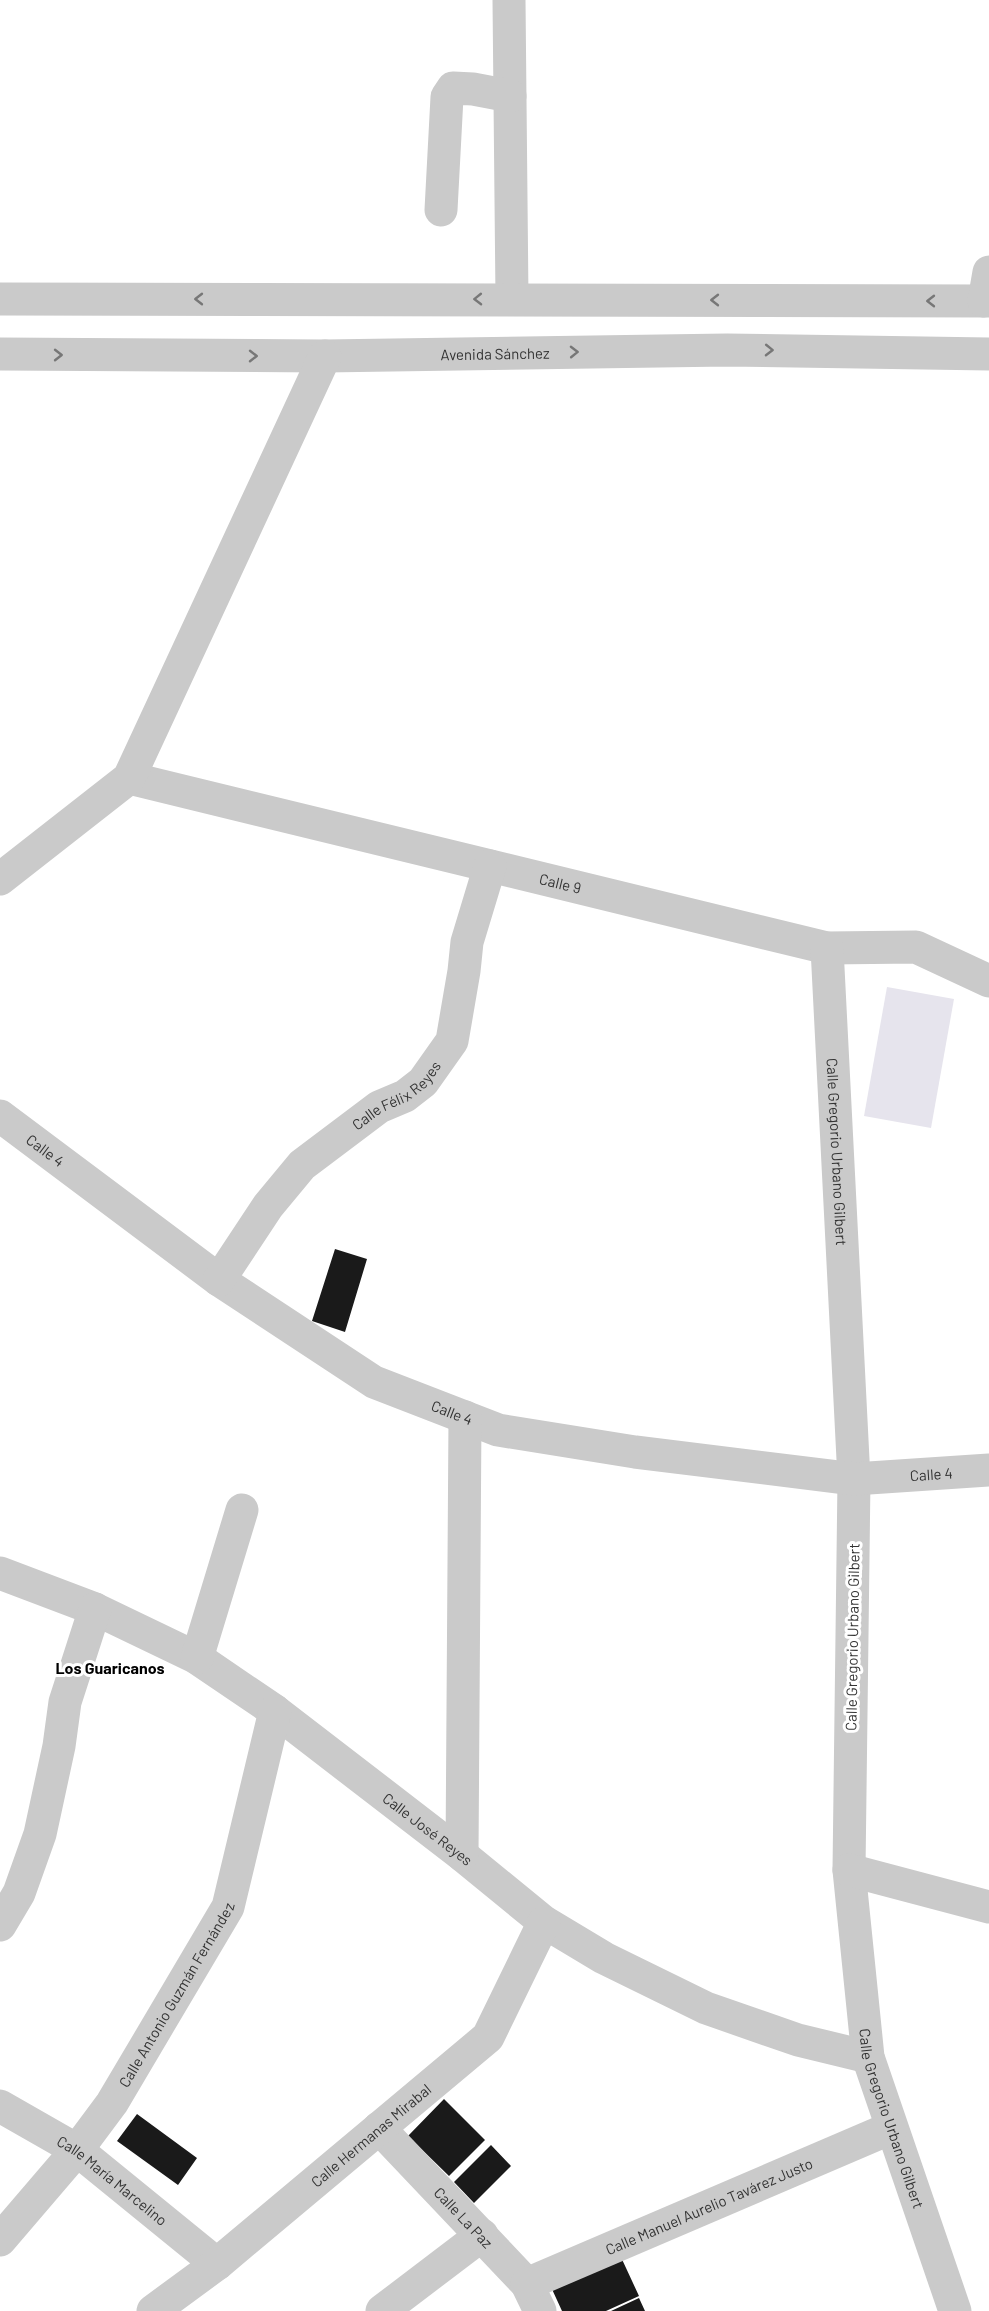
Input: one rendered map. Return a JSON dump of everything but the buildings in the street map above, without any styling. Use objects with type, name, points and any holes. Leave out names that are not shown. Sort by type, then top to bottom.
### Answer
[{"type":"street","points":[[509,0],[513,299]]},
{"type":"street","points":[[441,210],[447,97],[453,88],[510,96]]},
{"type":"street","points":[[0,299],[513,299],[987,291]]},
{"type":"street","name":"Avenida Sánchez","points":[[0,354],[324,356],[727,350],[989,354]]},
{"type":"street","points":[[0,879],[129,778],[324,356]]},
{"type":"street","name":"Calle 9","points":[[129,778],[827,948],[916,947],[989,981]]},
{"type":"street","name":"Calle Félix Reyes","points":[[219,1280],[268,1206],[302,1165],[379,1107],[405,1096],[423,1082],[452,1041],[467,942],[490,866]]},
{"type":"street","name":"Calle Gregorio Urbano Gilbert","points":[[827,948],[854,1479],[849,1870],[868,2057],[955,2311]]},
{"type":"street","name":"Calle 4","points":[[0,1116],[219,1280],[374,1382],[498,1430],[635,1452],[854,1479],[989,1470]]},
{"type":"street","points":[[462,1855],[465,1417]]},
{"type":"street","points":[[197,1658],[242,1510]]},
{"type":"street","name":"Calle José Reyes","points":[[0,1573],[95,1609],[197,1658],[275,1711],[462,1855],[544,1922],[604,1958],[706,2008],[798,2040],[868,2057]]},
{"type":"street","points":[[0,1925],[19,1893],[40,1834],[59,1746],[65,1702],[95,1609]]},
{"type":"street","name":"Calle Antonio Guzmán Fernández","points":[[0,2240],[77,2150],[112,2103],[228,1907],[275,1711]]},
{"type":"street","points":[[849,1870],[989,1907]]},
{"type":"street","name":"Calle Hermanas Mirabal","points":[[153,2311],[217,2264],[488,2037],[544,1922]]},
{"type":"street","name":"Calle María Marcelino","points":[[0,2106],[77,2150],[217,2264]]},
{"type":"street","name":"Calle Manuel Aurelio Tavárez Justo","points":[[534,2297],[891,2127]]},
{"type":"street","name":"Calle La Paz","points":[[380,2128],[482,2235],[534,2297]]},
{"type":"street","points":[[382,2311],[482,2235]]},
{"type":"shaded area","points":[[887,987],[954,999],[931,1128],[864,1116]]},
{"type":"district","name":"Los Guaricanos","points":[[110,1667]]}]
